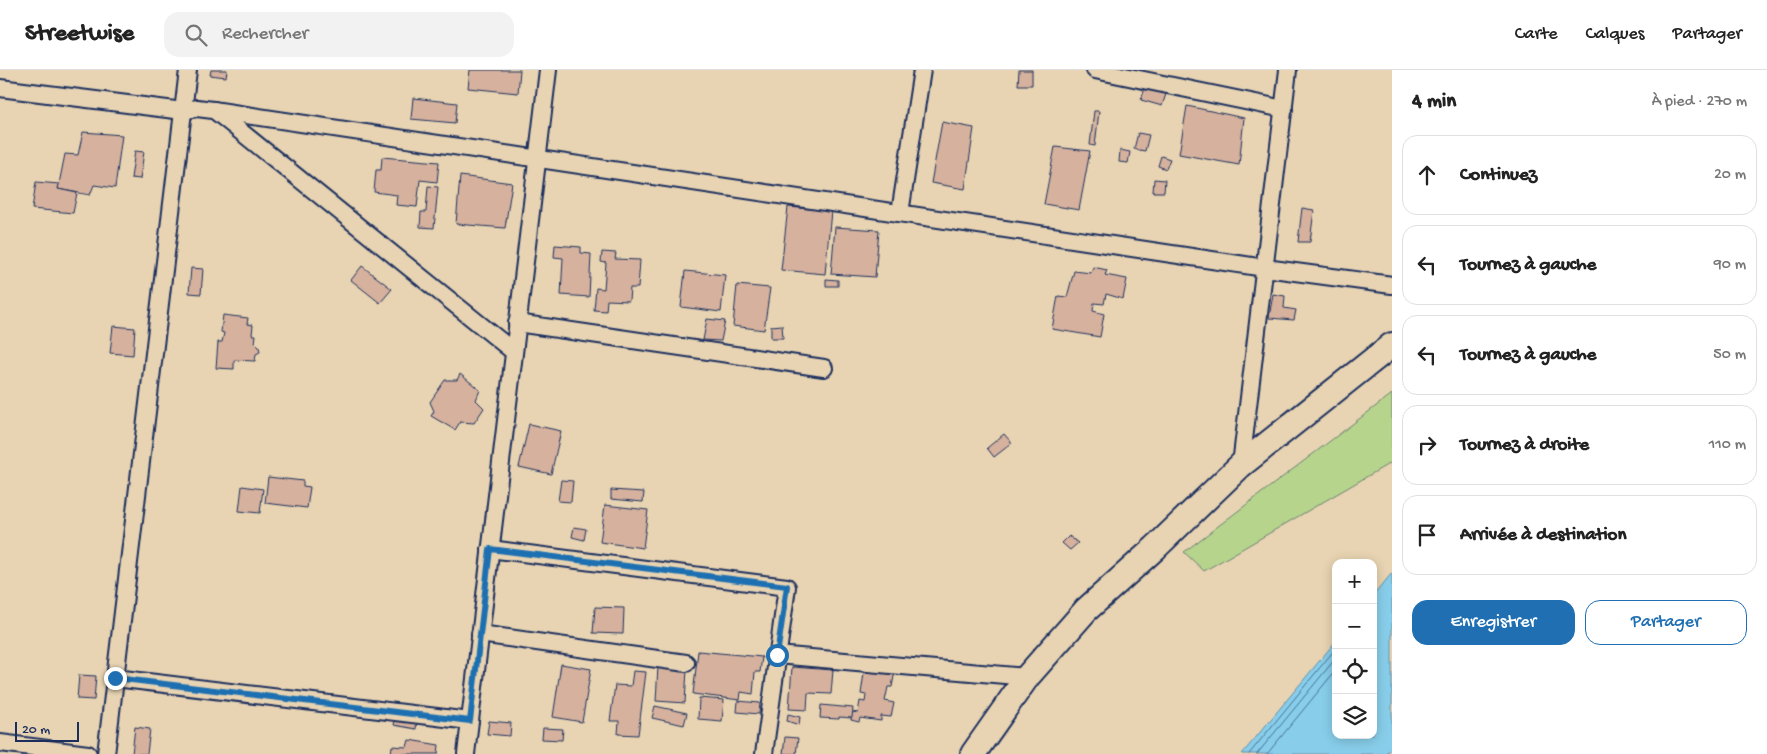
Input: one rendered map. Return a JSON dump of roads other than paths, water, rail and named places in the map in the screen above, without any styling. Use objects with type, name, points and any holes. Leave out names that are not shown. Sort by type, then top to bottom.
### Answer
[{"type":"main road","points":[[973,754],[1027,677],[1086,610],[1155,548],[1241,466],[1392,345]]},
{"type":"street","points":[[106,754],[188,70]]},
{"type":"street","points":[[466,754],[548,70]]},
{"type":"street","points":[[900,213],[922,70]]},
{"type":"street","points":[[1095,70],[1284,109]]},
{"type":"street","points":[[1241,466],[1288,70]]},
{"type":"street","points":[[0,88],[183,111],[197,108],[213,110],[1265,268],[1392,285]]},
{"type":"street","points":[[213,110],[514,352]]},
{"type":"street","points":[[518,323],[824,368]]},
{"type":"street","points":[[490,549],[787,586],[764,754]]},
{"type":"street","points":[[480,634],[686,663]]},
{"type":"street","points":[[777,655],[1027,677]]},
{"type":"street","points":[[115,678],[470,721]]},
{"type":"street","points":[[0,743],[88,754]]},
{"type":"water","points":[[1392,573],[1392,748],[1384,754],[1242,754],[1332,646],[1332,739],[1377,739],[1377,591]]}]
